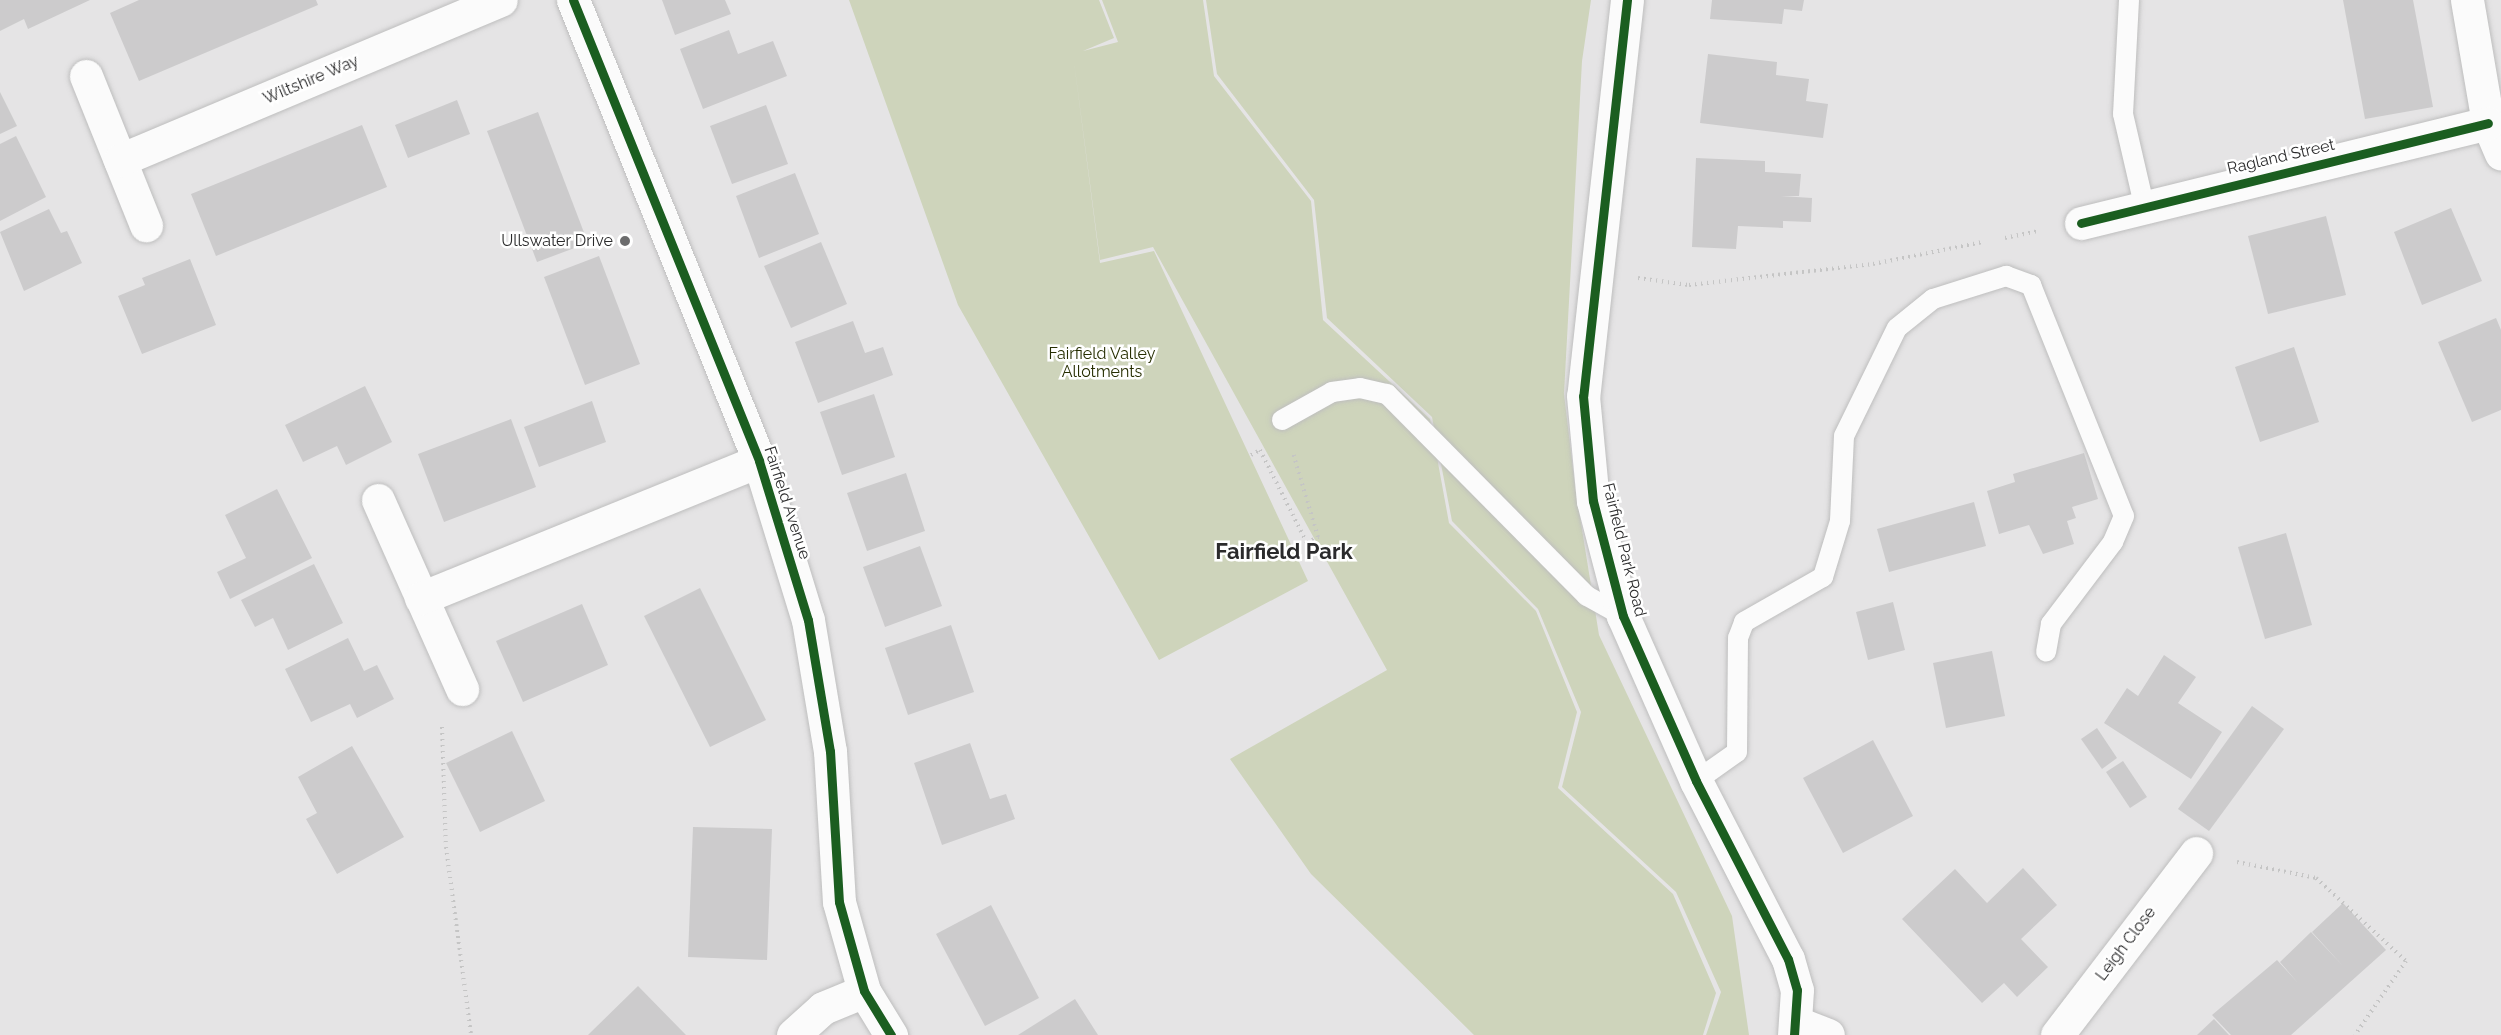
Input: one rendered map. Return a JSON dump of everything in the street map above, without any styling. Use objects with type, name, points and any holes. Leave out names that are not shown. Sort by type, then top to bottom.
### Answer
[{"type":"street","name":"Wiltshire Way","points":[[120,160],[501,0]]},
{"type":"street","name":"Fairfield Avenue","points":[[573,0],[759,461],[808,620],[830,751],[839,902],[864,991],[891,1035]]},
{"type":"street","name":"Fairfield Park Road","points":[[1627,0],[1583,396],[1593,501],[1623,616],[1696,781],[1788,959],[1797,990],[1796,1029]]},
{"type":"street","points":[[2467,0],[2491,84],[2488,123],[2501,153]]},
{"type":"street","points":[[86,76],[146,225]]},
{"type":"street","name":"Ragland Street","points":[[2081,223],[2144,205],[2488,123]]},
{"type":"street","points":[[421,598],[759,461]]},
{"type":"street","points":[[378,500],[462,689]]},
{"type":"street","name":"Leigh Close","points":[[2057,1035],[2196,853]]},
{"type":"street","points":[[793,1035],[823,1008],[864,991]]},
{"type":"street","points":[[1796,1029],[1828,1035]]},
{"type":"lane","points":[[2129,0],[2123,114],[2144,205]]},
{"type":"lane","points":[[1696,781],[1737,752],[1738,638],[1744,622],[1823,577],[1840,521],[1844,436],[1896,328],[1933,299],[2006,276],[2031,285],[2124,516],[2113,542],[2051,624],[2046,652]]},
{"type":"lane","points":[[1282,420],[1332,392],[1360,388],[1387,394],[1587,596],[1623,616]]},
{"type":"path","points":[[2000,239],[2081,223]]},
{"type":"path","points":[[1595,283],[1651,277],[1700,284],[1873,264],[1989,241]]},
{"type":"path","points":[[1251,455],[1260,450],[1307,543],[1318,537],[1282,420]]},
{"type":"path","points":[[462,689],[441,730],[446,847],[471,1035]]},
{"type":"path","points":[[2196,853],[2316,878],[2406,960],[2355,1035]]},
{"type":"green space","name":"Fairfield Valley Allotments","points":[[849,0],[1099,0],[1114,38],[1083,51],[1118,42],[1102,0],[1203,0],[1214,76],[1311,201],[1323,320],[1430,419],[1449,523],[1536,611],[1577,712],[1558,788],[1673,894],[1716,993],[1703,1035],[1474,1035],[1311,874],[1230,759],[1387,670],[1153,247],[1100,260],[1073,54],[1100,263],[1154,251],[1308,581],[1159,660],[958,305]]},
{"type":"green space","points":[[1206,0],[1591,0],[1582,61],[1564,394],[1575,486],[1599,635],[1732,916],[1749,1035],[1706,1035],[1721,992],[1676,892],[1562,787],[1581,712],[1538,609],[1452,521],[1432,417],[1327,318],[1314,200],[1217,74]]},
{"type":"building","points":[[0,0],[90,0],[28,29],[24,19],[0,31]]},
{"type":"building","points":[[139,0],[316,0],[318,5],[139,81],[110,13]]},
{"type":"building","points":[[662,0],[725,0],[731,14],[675,35]]},
{"type":"building","points":[[1712,0],[1804,0],[1802,11],[1784,9],[1782,24],[1710,19]]},
{"type":"building","points":[[2343,0],[2413,0],[2433,107],[2365,119]]},
{"type":"building","points":[[729,30],[738,54],[773,41],[787,76],[703,109],[680,49]]},
{"type":"building","points":[[1708,54],[1777,62],[1776,75],[1809,79],[1806,101],[1828,104],[1823,138],[1700,123]]},
{"type":"building","points":[[0,92],[17,126],[0,134]]},
{"type":"building","points":[[457,100],[470,134],[408,158],[395,125]]},
{"type":"building","points":[[766,105],[788,164],[732,184],[710,126]]},
{"type":"building","points":[[538,112],[588,243],[537,262],[487,131]]},
{"type":"building","points":[[362,125],[387,187],[216,256],[191,194]]},
{"type":"building","points":[[16,136],[46,197],[0,221],[0,144]]},
{"type":"building","points":[[1696,158],[1765,161],[1765,172],[1801,174],[1799,196],[1781,196],[1812,198],[1811,222],[1783,221],[1783,228],[1738,226],[1736,249],[1692,247]]},
{"type":"building","points":[[795,173],[819,234],[759,258],[736,196]]},
{"type":"building","points":[[2451,208],[2482,281],[2422,305],[2394,232]]},
{"type":"building","points":[[49,209],[61,233],[67,231],[82,263],[24,291],[0,232]]},
{"type":"building","points":[[2326,216],[2346,295],[2268,314],[2248,236]]},
{"type":"building","points":[[821,242],[847,304],[791,328],[764,266]]},
{"type":"building","points":[[599,256],[640,364],[585,385],[544,277]]},
{"type":"building","points":[[190,259],[216,325],[142,354],[118,296],[145,285],[142,278]]},
{"type":"building","points":[[2496,318],[2501,330],[2501,410],[2472,422],[2438,342]]},
{"type":"building","points":[[853,321],[865,353],[883,347],[893,375],[818,403],[795,342]]},
{"type":"building","points":[[2294,347],[2319,422],[2260,442],[2235,367]]},
{"type":"building","points":[[365,386],[392,442],[346,465],[337,446],[303,462],[285,425]]},
{"type":"building","points":[[874,394],[895,457],[842,475],[820,412]]},
{"type":"building","points":[[592,401],[606,442],[539,467],[524,427]]},
{"type":"building","points":[[511,419],[536,487],[444,522],[418,454]]},
{"type":"building","points":[[2084,453],[2098,499],[2072,507],[2076,518],[2067,521],[2074,544],[2043,554],[2029,525],[1999,534],[1987,491],[2015,482],[2013,474]]},
{"type":"building","points":[[906,473],[925,531],[867,551],[847,493]]},
{"type":"building","points":[[277,489],[312,558],[230,599],[217,572],[246,558],[225,515]]},
{"type":"building","points":[[1974,502],[1986,546],[1889,572],[1877,529]]},
{"type":"building","points":[[2286,533],[2312,625],[2265,639],[2238,547]]},
{"type":"building","points":[[920,546],[942,606],[885,627],[863,567]]},
{"type":"building","points":[[314,564],[343,623],[288,650],[273,618],[255,627],[241,600]]},
{"type":"building","points":[[700,588],[766,720],[710,747],[644,616]]},
{"type":"building","points":[[1893,602],[1905,650],[1868,660],[1856,612]]},
{"type":"building","points":[[582,604],[608,665],[523,702],[496,641]]},
{"type":"building","points":[[951,625],[974,692],[908,715],[885,648]]},
{"type":"building","points":[[348,638],[364,671],[377,665],[394,699],[357,718],[350,704],[311,722],[285,669]]},
{"type":"building","points":[[1992,651],[2005,716],[1946,728],[1933,663]]},
{"type":"building","points":[[2164,655],[2196,677],[2178,703],[2222,732],[2191,779],[2104,723],[2127,688],[2138,696]]},
{"type":"building","points":[[2252,706],[2284,729],[2209,831],[2178,809]]},
{"type":"building","points":[[2097,728],[2117,758],[2102,769],[2081,739]]},
{"type":"building","points":[[512,731],[545,801],[480,832],[446,763]]},
{"type":"building","points":[[1873,740],[1913,816],[1843,853],[1803,778]]},
{"type":"building","points":[[970,743],[990,799],[1006,794],[1015,819],[942,845],[914,763]]},
{"type":"building","points":[[352,746],[404,837],[337,874],[306,819],[317,813],[298,777]]},
{"type":"building","points":[[2123,761],[2147,797],[2130,808],[2106,772]]},
{"type":"building","points":[[693,827],[772,829],[767,960],[688,957]]},
{"type":"building","points":[[2023,868],[2057,905],[2021,939],[2048,967],[2017,997],[2004,983],[1982,1003],[1902,919],[1955,869],[1987,903]]},
{"type":"building","points":[[2343,903],[2386,950],[2291,1035],[2231,1035],[2212,1015],[2277,960],[2298,983],[2280,962],[2311,932],[2343,966],[2312,932]]},
{"type":"building","points":[[991,905],[1039,998],[985,1026],[936,934]]},
{"type":"building","points":[[638,986],[686,1035],[588,1035],[590,1033]]},
{"type":"building","points":[[1075,999],[1098,1035],[1018,1035]]},
{"type":"building","points":[[2214,1019],[2229,1035],[2197,1035]]},
{"type":"cycle path","points":[[573,0],[759,461],[808,620],[830,751],[839,902],[864,991],[891,1035]]},
{"type":"cycle path","points":[[1627,0],[1583,396],[1593,501],[1623,616],[1696,781],[1788,959],[1797,990],[1794,1035]]},
{"type":"cycle path","points":[[2081,223],[2488,123]]},
{"type":"place","name":"Ullswater Drive","points":[[625,241]]},
{"type":"district","name":"Fairfield Park","points":[[1284,552]]}]
